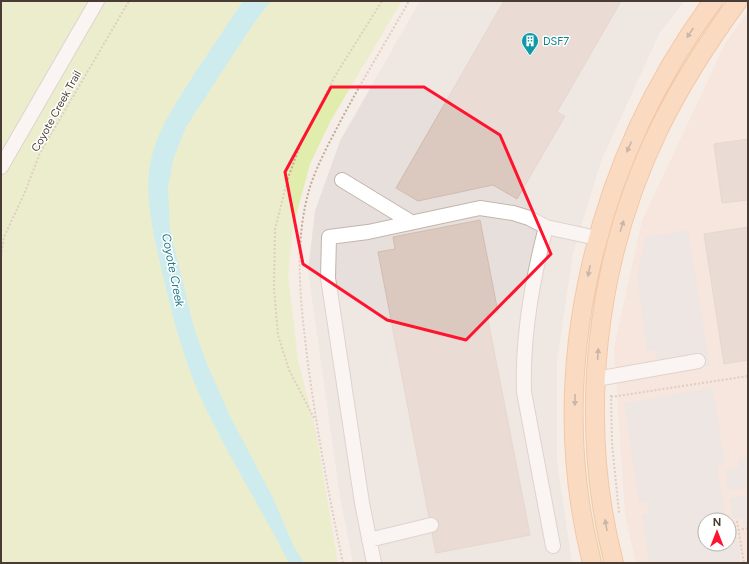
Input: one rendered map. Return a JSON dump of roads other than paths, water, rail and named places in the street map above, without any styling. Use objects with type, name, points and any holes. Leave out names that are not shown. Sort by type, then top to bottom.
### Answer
[{"type":"main road","points":[[592,563],[582,509],[577,464],[575,382],[583,305],[597,238],[611,192],[640,121],[677,54],[713,1]]},
{"type":"main road","points":[[614,563],[603,506],[597,463],[603,378],[599,344],[610,270],[641,170],[659,130],[676,96],[714,34],[738,1]]},
{"type":"lane","points":[[1,167],[97,1]]},
{"type":"lane","points":[[342,180],[411,222]]},
{"type":"lane","points":[[374,563],[369,540],[328,278],[330,238],[368,232],[480,208],[512,213],[529,218],[546,227],[597,238]]},
{"type":"lane","points":[[546,227],[528,310],[523,372],[524,392],[553,546]]},
{"type":"lane","points":[[603,378],[698,361]]},
{"type":"lane","points":[[369,540],[431,525]]},
{"type":"water","name":"Coyote Creek","points":[[243,1],[271,1],[254,23],[186,127],[173,160],[168,188],[170,229],[194,328],[207,364],[230,416],[272,496],[294,547],[304,563],[289,563],[199,394],[178,335],[155,241],[149,203],[148,190],[150,165],[156,142],[161,131],[171,111]]},
{"type":"place","name":"DSF7","points":[[530,56]]}]
